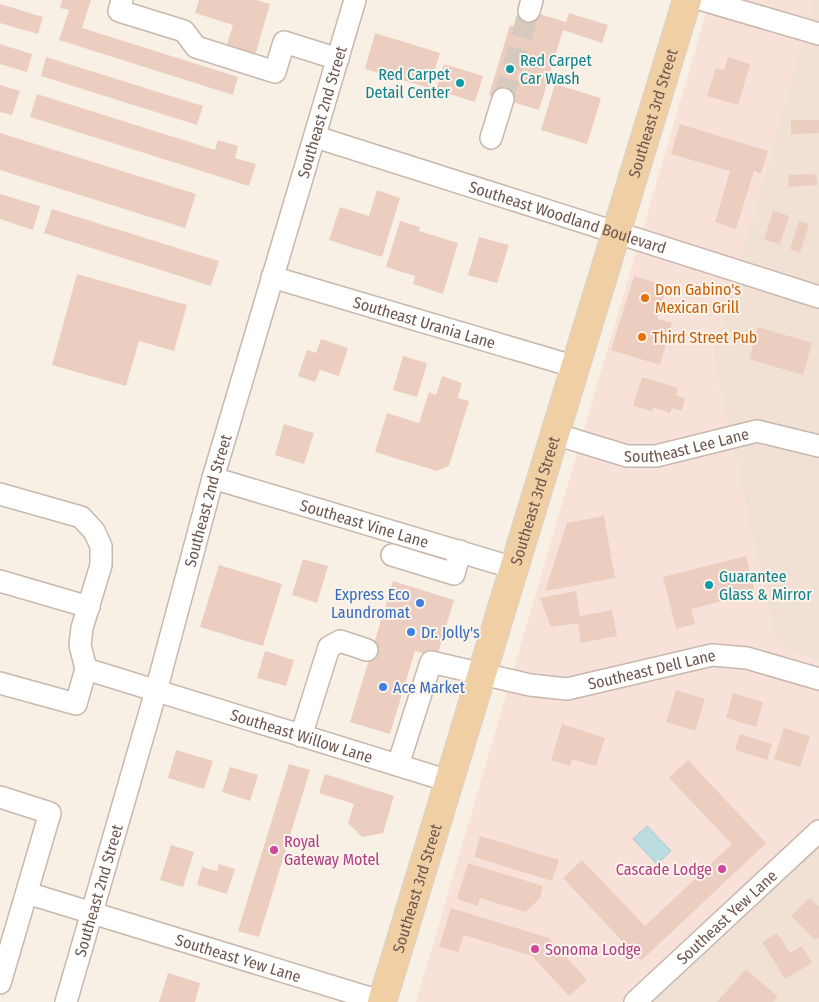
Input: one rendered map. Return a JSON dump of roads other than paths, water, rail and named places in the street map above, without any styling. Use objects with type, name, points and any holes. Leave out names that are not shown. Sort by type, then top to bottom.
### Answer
[{"type":"main road","name":"Southeast 3rd Street","points":[[382,1002],[687,0]]},
{"type":"street","points":[[122,0],[119,11],[184,30],[196,47],[275,72],[284,42],[338,59]]},
{"type":"street","name":"Southeast 2nd Street","points":[[66,1002],[156,691],[213,478],[272,277],[316,137],[355,0]]},
{"type":"street","points":[[703,0],[819,34]]},
{"type":"street","points":[[490,138],[503,99]]},
{"type":"street","name":"Southeast Woodland Boulevard","points":[[316,137],[819,297]]},
{"type":"street","name":"Southeast Urania Lane","points":[[272,277],[576,368]]},
{"type":"street","name":"Southeast Lee Lane","points":[[555,434],[627,456],[656,456],[757,431],[819,446]]},
{"type":"street","name":"Southeast Vine Lane","points":[[213,478],[514,568]]},
{"type":"street","points":[[0,494],[81,516],[94,531],[101,546],[101,565],[80,645],[86,669],[76,704],[0,682]]},
{"type":"street","points":[[392,555],[454,574],[460,551]]},
{"type":"street","points":[[0,581],[89,607]]},
{"type":"street","points":[[301,736],[329,647],[340,641],[367,650]]},
{"type":"street","name":"Southeast Dell Lane","points":[[398,765],[431,662],[530,685],[566,689],[712,655],[747,658],[819,680]]},
{"type":"street","name":"Southeast Willow Lane","points":[[86,669],[449,781]]},
{"type":"street","points":[[0,797],[50,812],[0,983]]},
{"type":"street","name":"Southeast Yew Lane","points":[[635,1002],[819,831]]},
{"type":"street","name":"Southeast Yew Lane","points":[[27,894],[382,1002]]},
{"type":"water","points":[[647,826],[671,851],[657,864],[633,839]]},
{"type":"tunnel","points":[[503,99],[529,11]]},
{"type":"place","name":"Red Carpet Car Wash","points":[[510,69]]},
{"type":"place","name":"Red Carpet Detail Center","points":[[460,83]]},
{"type":"place","name":"Don Gabino's Mexican Grill","points":[[645,298]]},
{"type":"place","name":"Third Street Pub","points":[[642,337]]},
{"type":"place","name":"Guarantee Glass & Mirror","points":[[709,585]]},
{"type":"place","name":"Express Eco Laundromat","points":[[420,603]]},
{"type":"place","name":"Dr. Jolly's","points":[[411,632]]},
{"type":"place","name":"Ace Market","points":[[383,687]]},
{"type":"place","name":"Royal Gateway Motel","points":[[274,850]]},
{"type":"place","name":"Cascade Lodge","points":[[722,869]]},
{"type":"place","name":"Sonoma Lodge","points":[[535,949]]}]
